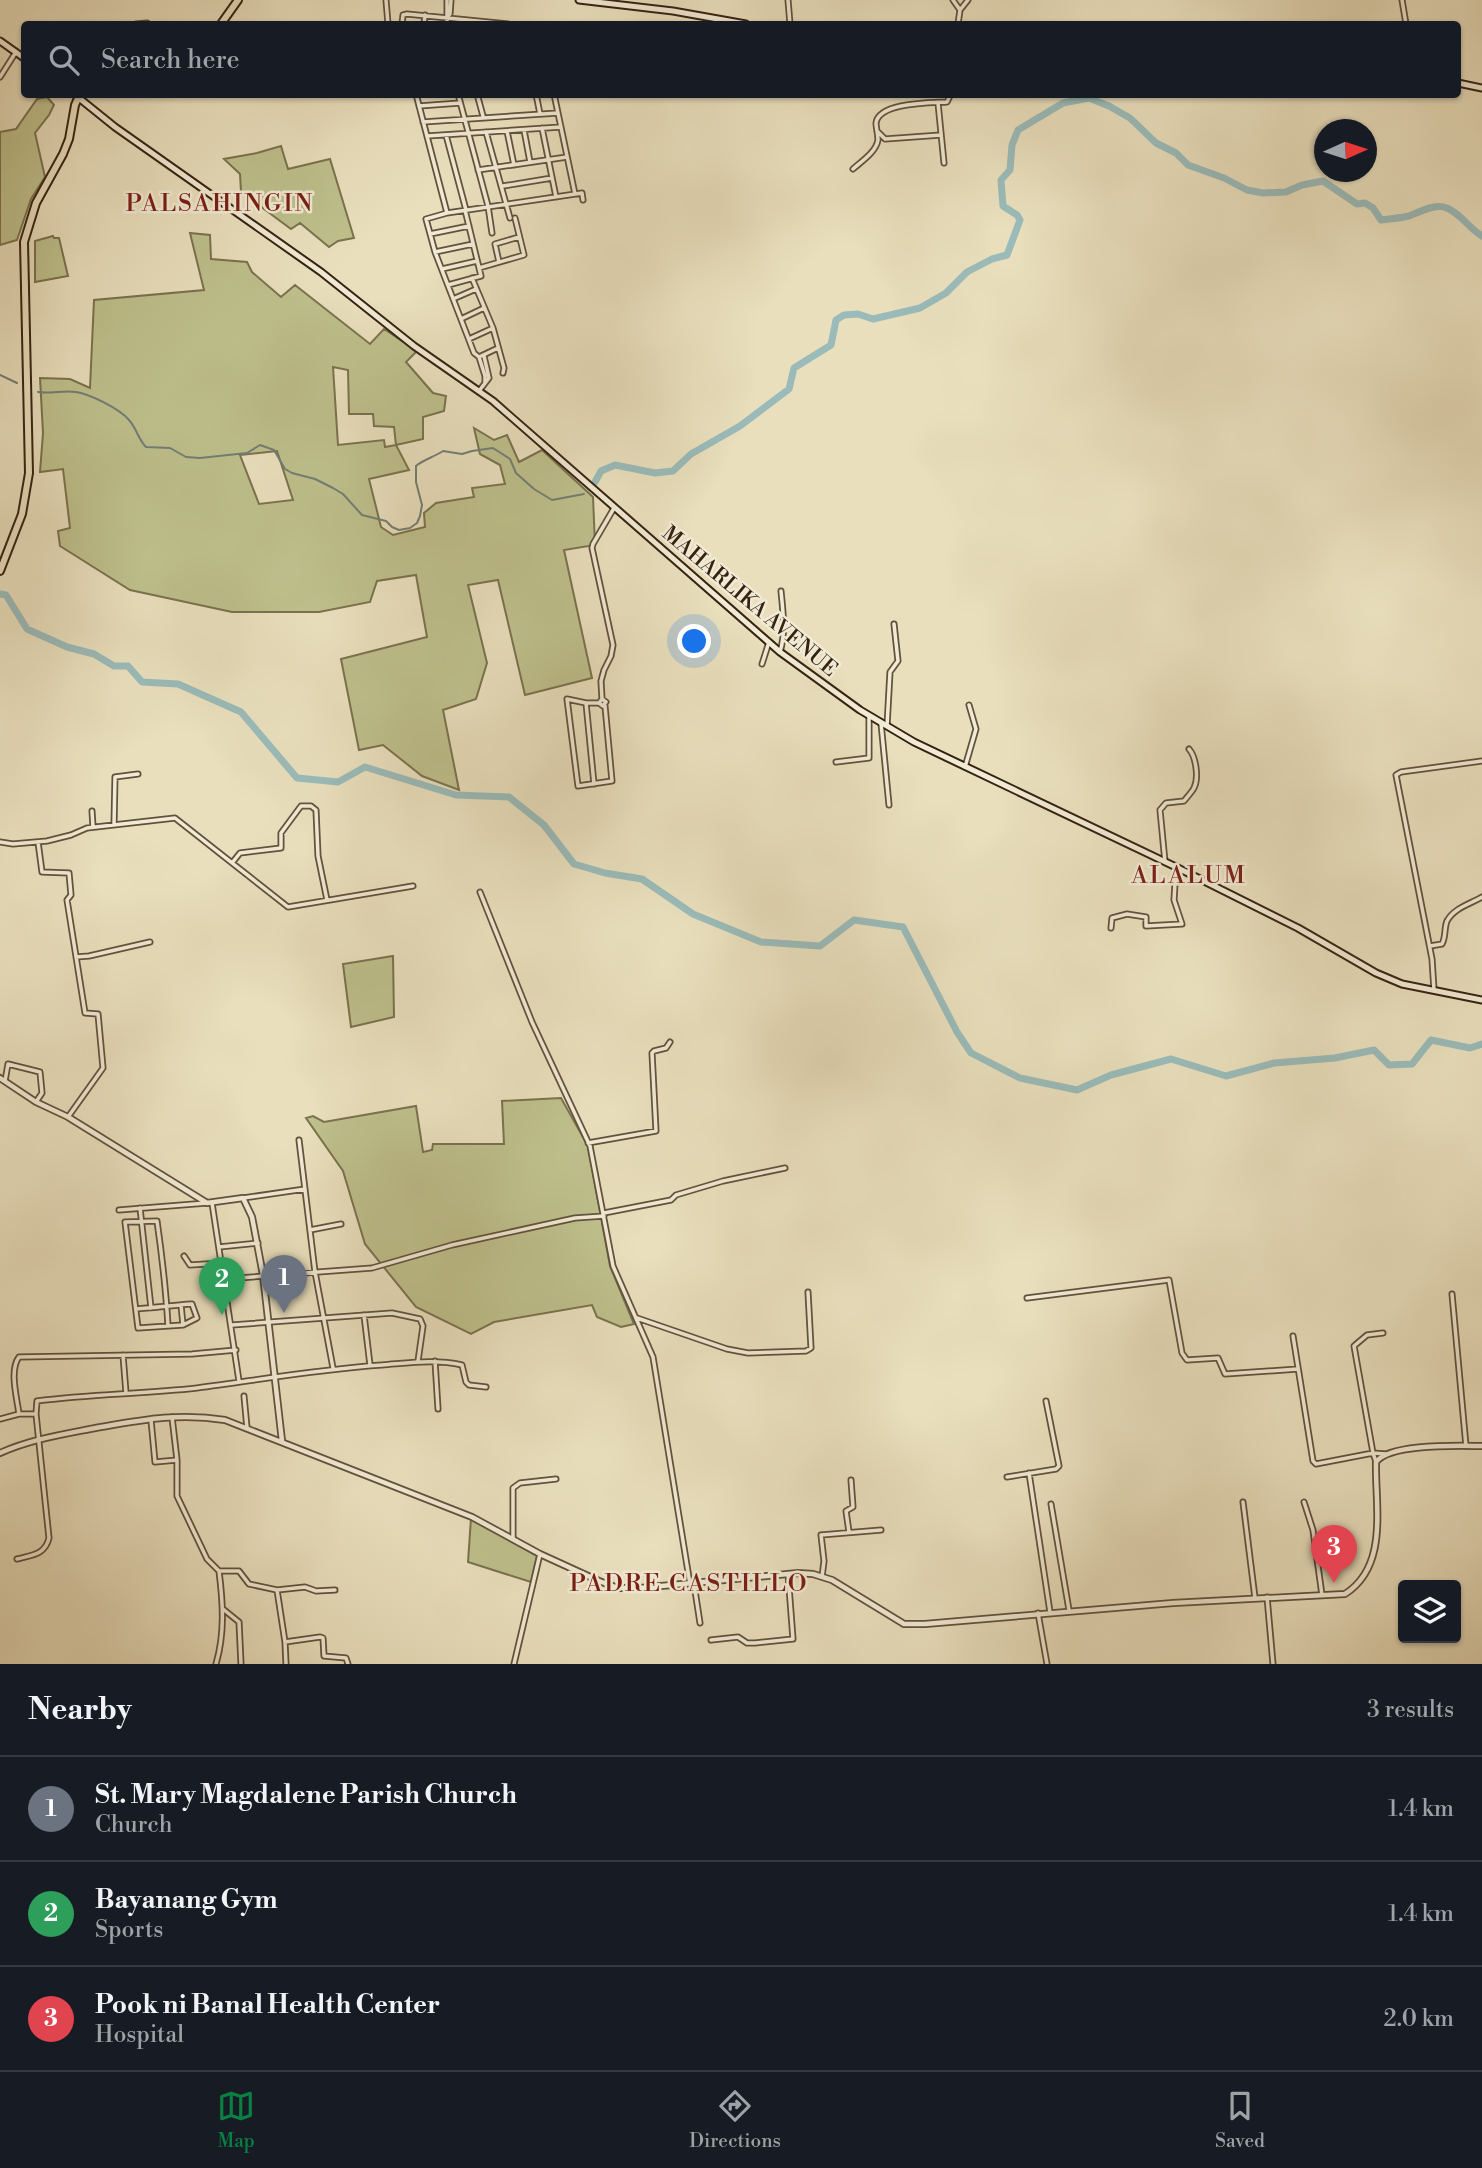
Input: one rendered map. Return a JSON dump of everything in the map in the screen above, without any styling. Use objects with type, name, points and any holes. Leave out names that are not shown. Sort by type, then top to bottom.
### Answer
[{"type":"main road","points":[[223,21],[238,0]]},
{"type":"main road","points":[[579,0],[673,11],[729,21]]},
{"type":"main road","points":[[0,41],[21,56]]},
{"type":"main road","points":[[1461,84],[1482,88]]},
{"type":"main road","points":[[0,570],[22,514],[29,473],[24,242],[36,203],[63,154],[77,98]]},
{"type":"main road","name":"MAHARLIKA AVENUE","points":[[79,98],[115,127],[321,272],[414,346],[480,391],[780,652],[869,715],[914,742],[1298,928],[1376,974],[1402,984],[1482,1000]]},
{"type":"street","points":[[386,0],[388,21]]},
{"type":"street","points":[[447,21],[450,14],[449,0]]},
{"type":"street","points":[[788,0],[790,21]]},
{"type":"street","points":[[953,0],[960,10]]},
{"type":"street","points":[[958,21],[960,10],[968,0]]},
{"type":"street","points":[[1402,0],[1406,21]]},
{"type":"street","points":[[403,21],[405,14],[465,21]]},
{"type":"street","points":[[424,21],[425,15]]},
{"type":"street","points":[[0,77],[16,52]]},
{"type":"street","points":[[417,98],[447,213]]},
{"type":"street","points":[[459,98],[488,206],[492,233]]},
{"type":"street","points":[[478,98],[483,117]]},
{"type":"street","points":[[537,98],[540,114]]},
{"type":"street","points":[[555,98],[575,194]]},
{"type":"street","points":[[853,169],[877,145],[876,124],[879,117],[892,107],[947,102],[949,98]]},
{"type":"street","points":[[419,106],[460,103]]},
{"type":"street","points":[[938,103],[944,163]]},
{"type":"street","points":[[423,121],[558,113]]},
{"type":"street","points":[[427,136],[561,127]]},
{"type":"street","points":[[542,128],[556,197]]},
{"type":"street","points":[[524,130],[530,162]]},
{"type":"street","points":[[506,131],[514,165]]},
{"type":"street","points":[[877,131],[885,139],[941,135]]},
{"type":"street","points":[[486,132],[510,219]]},
{"type":"street","points":[[446,135],[481,276],[448,285]]},
{"type":"street","points":[[478,170],[567,157]]},
{"type":"street","points":[[502,186],[552,178]]},
{"type":"street","points":[[498,348],[481,356],[474,354],[435,252],[426,219],[488,206],[582,193],[583,201]]},
{"type":"street","points":[[479,268],[524,256],[515,218]]},
{"type":"street","points":[[430,234],[469,226]]},
{"type":"street","points":[[499,262],[495,244],[520,237]]},
{"type":"street","points":[[435,252],[473,244]]},
{"type":"street","points":[[442,269],[477,261]]},
{"type":"street","points":[[472,278],[492,328],[504,368],[503,373]]},
{"type":"street","points":[[453,299],[476,289]]},
{"type":"street","points":[[461,319],[484,307]]},
{"type":"street","points":[[469,339],[492,328]]},
{"type":"street","points":[[480,391],[485,383],[481,356]]},
{"type":"street","points":[[600,701],[586,703],[567,699],[577,785],[612,781],[605,706],[601,706],[600,701],[601,681],[613,645],[592,548],[615,507]]},
{"type":"street","points":[[780,652],[784,618],[781,592]]},
{"type":"street","points":[[889,805],[884,724],[890,672],[898,661],[894,624]]},
{"type":"street","points":[[762,664],[769,642]]},
{"type":"street","points":[[586,703],[594,783]]},
{"type":"street","points":[[965,767],[976,726],[970,705]]},
{"type":"street","points":[[836,762],[869,758],[869,715]]},
{"type":"street","points":[[1165,862],[1160,810],[1166,803],[1184,801],[1196,786],[1195,762],[1189,749]]},
{"type":"street","points":[[1434,990],[1430,946],[1396,775],[1401,772],[1482,761]]},
{"type":"street","points":[[114,825],[115,777],[138,774]]},
{"type":"street","points":[[232,863],[240,853],[281,848],[281,833],[301,806],[311,806],[316,810],[318,856],[327,900]]},
{"type":"street","points":[[92,811],[93,827]]},
{"type":"street","points":[[0,842],[38,842],[93,827],[175,818],[288,907],[413,886]]},
{"type":"street","points":[[38,842],[42,872],[69,873],[71,895],[67,900],[85,1013],[98,1014],[103,1069],[68,1117]]},
{"type":"street","points":[[1111,928],[1112,918],[1127,914],[1146,917],[1146,926],[1182,924],[1174,900],[1176,867]]},
{"type":"street","points":[[480,892],[532,1021],[588,1143],[613,1266],[653,1357],[700,1623]]},
{"type":"street","points":[[1430,946],[1442,944],[1445,940],[1446,922],[1455,911],[1482,897]]},
{"type":"street","points":[[76,957],[89,957],[149,942]]},
{"type":"street","points":[[588,1143],[656,1131],[652,1053],[666,1048],[670,1042]]},
{"type":"street","points":[[36,1102],[42,1093],[40,1072],[8,1064],[2,1080],[36,1102],[68,1117],[209,1203],[225,1279],[240,1381]]},
{"type":"street","points":[[299,1140],[315,1272],[333,1368]]},
{"type":"street","points":[[225,1279],[372,1268],[452,1245],[671,1200],[676,1195],[723,1181],[785,1168]]},
{"type":"street","points":[[119,1210],[209,1203],[305,1189]]},
{"type":"street","points":[[243,1198],[252,1217],[258,1243],[270,1323],[282,1441]]},
{"type":"street","points":[[140,1208],[151,1308]]},
{"type":"street","points":[[136,1310],[167,1306],[192,1304],[197,1318],[183,1325],[168,1326],[138,1328],[125,1223],[157,1221],[167,1306],[168,1326]]},
{"type":"street","points":[[310,1230],[341,1224]]},
{"type":"street","points":[[219,1247],[258,1243]]},
{"type":"street","points":[[184,1256],[190,1265],[222,1263]]},
{"type":"street","points":[[1027,1298],[1168,1279],[1185,1359],[1218,1358],[1225,1374],[1298,1369]]},
{"type":"street","points":[[637,1318],[727,1349],[760,1354],[806,1351],[811,1348],[808,1292]]},
{"type":"street","points":[[1451,1294],[1466,1446]]},
{"type":"street","points":[[181,1305],[183,1325]]},
{"type":"street","points":[[232,1325],[392,1312],[420,1319],[423,1326],[418,1362]]},
{"type":"street","points":[[364,1315],[370,1365]]},
{"type":"street","points":[[0,1453],[38,1439],[151,1418],[198,1416],[225,1420],[472,1517],[540,1554],[618,1588],[813,1574],[904,1623],[925,1624],[1050,1612],[1345,1594],[1353,1589],[1368,1568],[1375,1549],[1378,1519],[1376,1462],[1354,1346],[1367,1335],[1383,1333]]},
{"type":"street","points":[[1293,1336],[1313,1461],[1316,1464],[1373,1453],[1386,1454]]},
{"type":"street","points":[[19,1414],[15,1362],[19,1357],[192,1354],[236,1350]]},
{"type":"street","points":[[123,1355],[126,1393]]},
{"type":"street","points":[[435,1361],[438,1409]]},
{"type":"street","points":[[17,1559],[42,1552],[47,1547],[49,1538],[38,1439],[37,1401],[192,1388],[333,1368],[435,1361],[462,1365],[469,1385],[486,1387]]},
{"type":"street","points":[[244,1396],[247,1428]]},
{"type":"street","points":[[1007,1477],[1056,1469],[1059,1466],[1046,1401]]},
{"type":"street","points":[[0,1419],[19,1414],[36,1414]]},
{"type":"street","points":[[172,1417],[177,1460],[177,1496],[207,1559],[219,1571],[223,1609],[222,1635],[216,1664]]},
{"type":"street","points":[[151,1418],[155,1462],[177,1460]]},
{"type":"street","points":[[1376,1462],[1386,1454],[1409,1449],[1482,1446]]},
{"type":"street","points":[[1030,1473],[1050,1612]]},
{"type":"street","points":[[513,1539],[513,1488],[520,1483],[556,1479]]},
{"type":"street","points":[[849,1532],[846,1511],[853,1507],[851,1479]]},
{"type":"street","points":[[1243,1502],[1255,1598]]},
{"type":"street","points":[[1304,1502],[1312,1530],[1322,1595]]},
{"type":"street","points":[[1051,1504],[1069,1611]]},
{"type":"street","points":[[822,1577],[824,1561],[821,1535],[881,1530]]},
{"type":"street","points":[[514,1664],[540,1554]]},
{"type":"street","points":[[219,1571],[239,1571],[249,1584],[277,1590],[305,1587],[316,1591],[335,1590]]},
{"type":"street","points":[[711,1640],[738,1637],[747,1643],[755,1643],[793,1639],[789,1574]]},
{"type":"street","points":[[277,1590],[286,1664]]},
{"type":"street","points":[[1267,1597],[1273,1664]]},
{"type":"street","points":[[223,1609],[239,1622],[241,1664]]},
{"type":"street","points":[[1038,1613],[1047,1664]]},
{"type":"street","points":[[285,1642],[323,1638],[324,1656],[346,1658],[348,1664]]},
{"type":"green space","points":[[48,98],[54,105],[35,133],[45,177],[31,199],[17,240],[0,245],[0,132],[16,129],[37,99]]},
{"type":"green space","points":[[281,146],[288,169],[330,159],[354,238],[338,241],[329,247],[300,223],[291,229],[241,192],[240,174],[224,159]]},
{"type":"green space","points":[[190,233],[210,235],[211,259],[247,262],[252,272],[281,297],[295,285],[370,344],[384,329],[417,351],[406,362],[433,393],[446,396],[444,411],[423,417],[423,439],[396,445],[409,470],[369,479],[381,527],[393,535],[425,527],[424,513],[436,503],[474,497],[472,488],[505,484],[500,465],[480,454],[474,428],[494,440],[507,435],[519,462],[542,450],[593,497],[595,545],[564,550],[592,678],[525,695],[498,580],[468,585],[487,663],[476,699],[443,710],[459,790],[422,776],[383,745],[359,750],[341,659],[427,637],[416,575],[377,581],[370,602],[319,612],[232,612],[130,590],[60,546],[58,531],[70,528],[63,469],[40,472],[43,433],[40,378],[70,379],[90,388],[94,300],[204,290]],"holes":[[[333,367],[348,370],[349,414],[373,414],[374,426],[394,427],[396,445],[385,447],[384,440],[338,445]],[[277,451],[293,500],[259,504],[240,455]]]},
{"type":"green space","points":[[53,236],[59,238],[68,276],[35,282],[35,241]]},
{"type":"green space","points":[[393,956],[394,1017],[351,1027],[343,964]]},
{"type":"green space","points":[[561,1098],[588,1146],[610,1266],[634,1324],[621,1327],[597,1317],[592,1305],[494,1322],[471,1334],[416,1307],[365,1244],[343,1171],[306,1118],[313,1116],[324,1122],[416,1106],[423,1152],[432,1150],[433,1144],[504,1144],[502,1101]]},
{"type":"green space","points":[[471,1518],[537,1556],[531,1582],[468,1562]]},
{"type":"waterway","points":[[595,482],[601,471],[615,465],[655,473],[673,471],[691,454],[740,426],[789,389],[794,368],[831,345],[836,320],[844,315],[858,314],[873,319],[920,308],[946,293],[967,272],[992,259],[1007,255],[1020,220],[1003,206],[1001,180],[1010,170],[1012,145],[1018,130],[1063,103],[1089,98],[1109,106],[1130,118],[1156,143],[1176,153],[1188,165],[1247,190],[1263,193],[1286,192],[1302,185],[1323,181],[1357,204],[1365,203],[1373,208],[1381,220],[1442,207],[1457,214],[1482,236]]},
{"type":"waterway","points":[[0,375],[17,383]]},
{"type":"waterway","points":[[38,392],[76,392],[97,399],[125,416],[146,447],[170,448],[186,457],[247,453],[260,445],[274,450],[285,469],[333,488],[343,494],[362,515],[386,521],[399,530],[410,528],[417,523],[420,516],[422,505],[416,482],[416,466],[443,451],[462,454],[493,448],[510,459],[516,473],[534,489],[552,500],[584,494]]},
{"type":"waterway","points":[[0,594],[6,595],[27,629],[67,647],[94,654],[114,666],[128,666],[142,682],[178,684],[241,712],[297,778],[338,782],[365,767],[456,795],[509,797],[544,825],[574,864],[605,873],[642,879],[693,914],[761,942],[820,946],[854,920],[903,927],[957,1032],[971,1053],[1020,1078],[1077,1090],[1111,1075],[1171,1059],[1226,1076],[1274,1063],[1335,1058],[1374,1050],[1389,1065],[1412,1064],[1431,1040],[1470,1048],[1482,1044]]},
{"type":"place","name":"St. Mary Magdalene Parish Church","points":[[284,1313]]},
{"type":"place","name":"Bayanang Gym","points":[[222,1315]]},
{"type":"place","name":"Pook ni Banal Health Center","points":[[1334,1583]]},
{"type":"district","name":"PALSAHINGIN","points":[[220,203]]},
{"type":"district","name":"ALALUM","points":[[1189,875]]},
{"type":"district","name":"PADRE CASTILLO","points":[[689,1583]]}]
